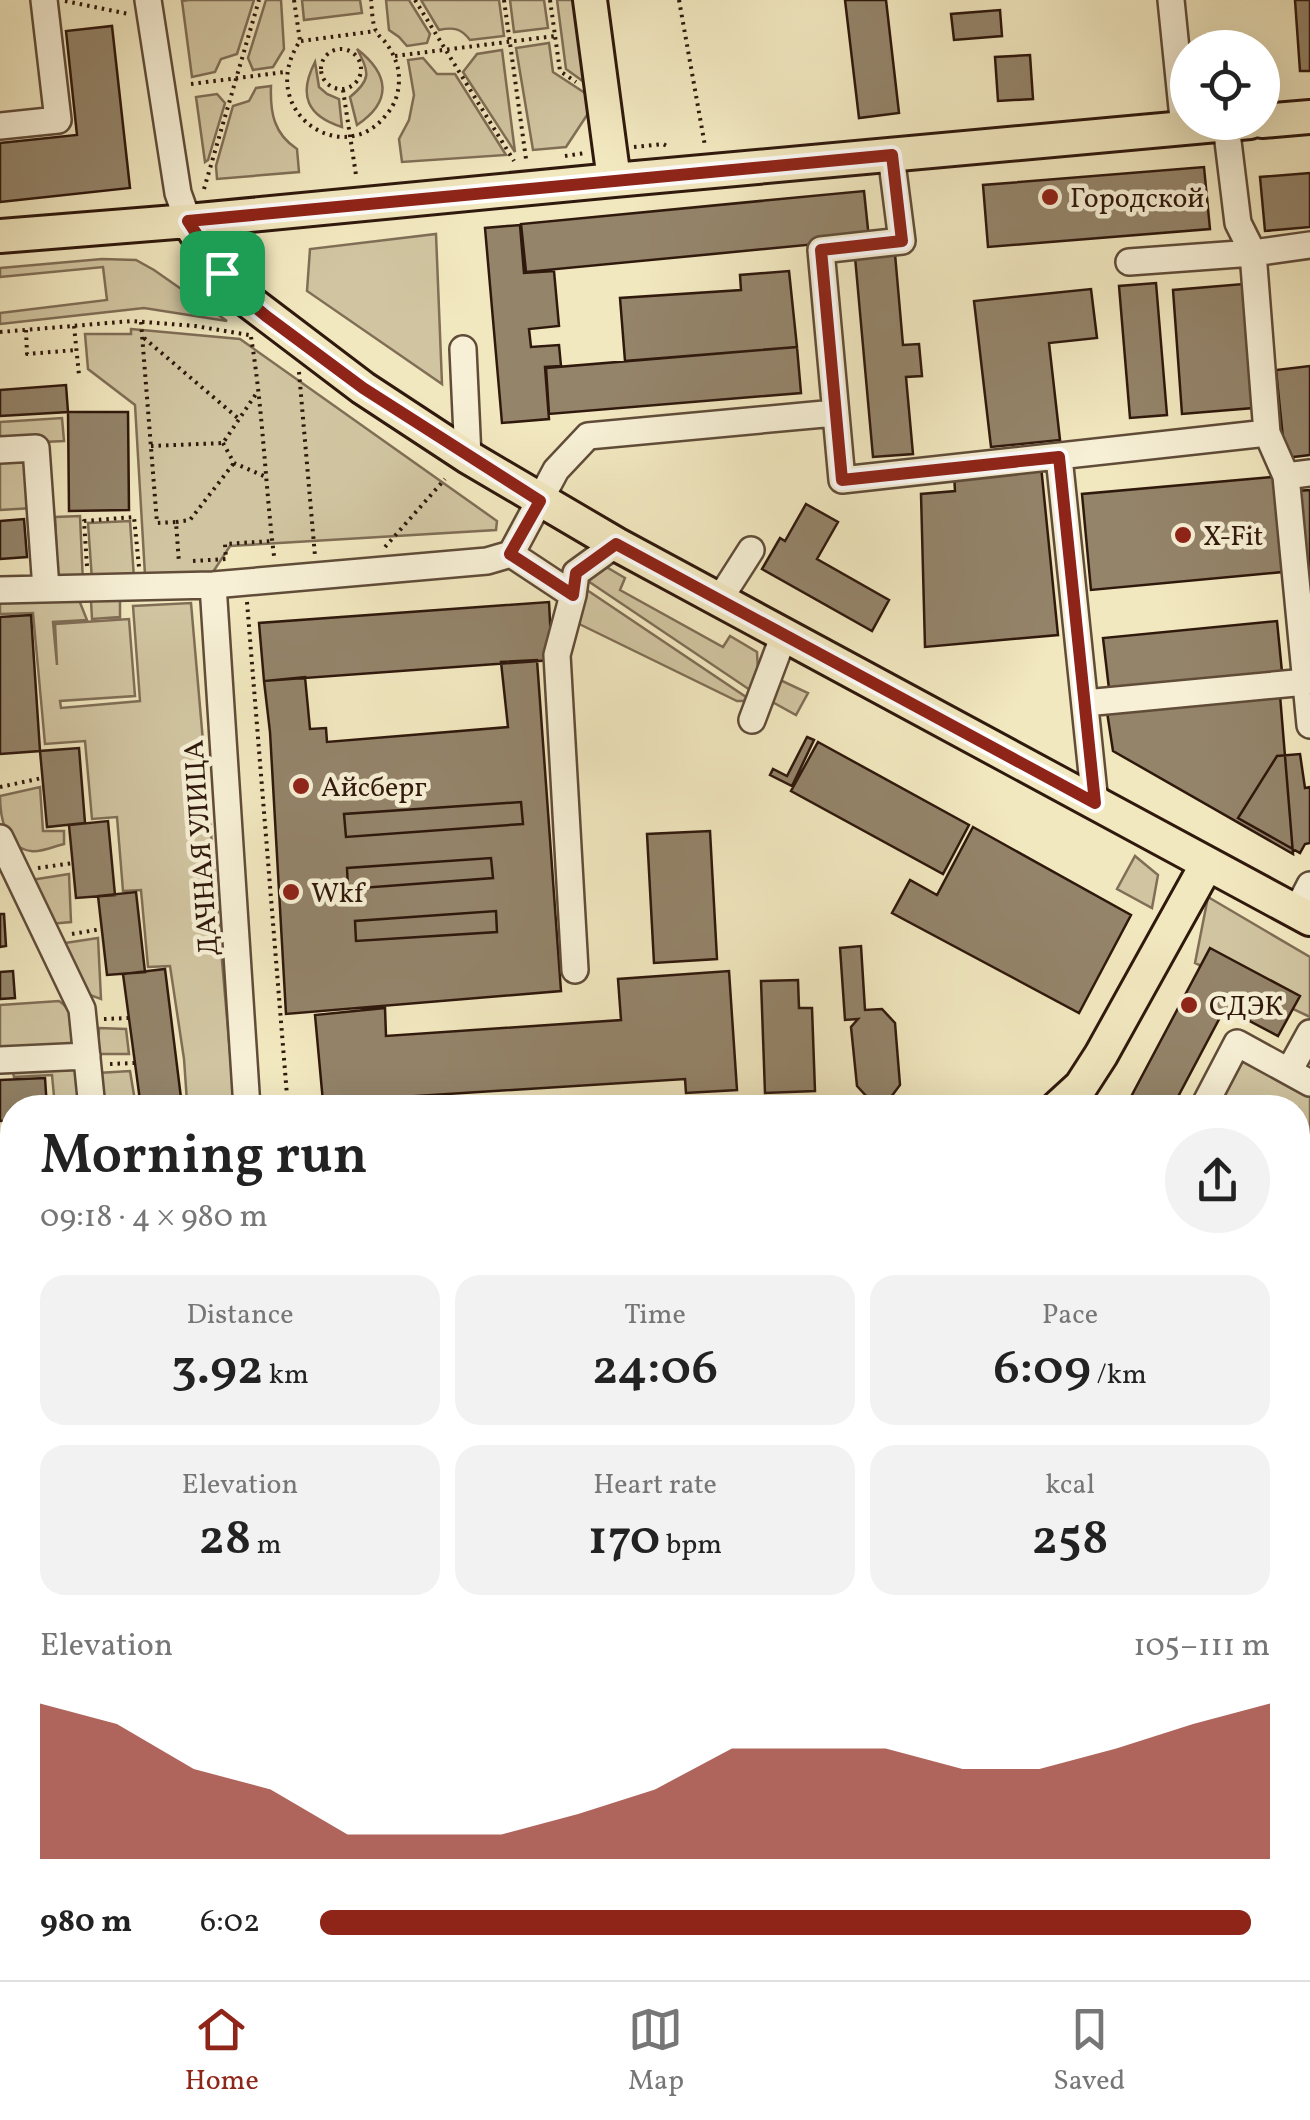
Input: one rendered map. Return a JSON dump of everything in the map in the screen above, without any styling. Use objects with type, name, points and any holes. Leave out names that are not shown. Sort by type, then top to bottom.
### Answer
[{"type":"main road","points":[[590,0],[614,180]]},
{"type":"main road","points":[[1280,120],[1310,117]]},
{"type":"main road","points":[[0,236],[1170,129]]},
{"type":"main road","points":[[188,221],[222,273],[247,300],[363,388],[456,468],[540,501],[1207,864],[1305,906]]},
{"type":"main road","points":[[1089,1095],[1101,1055],[1207,864]]},
{"type":"street","points":[[0,126],[58,120],[44,0]]},
{"type":"street","points":[[1172,0],[1175,30]]},
{"type":"street","points":[[150,9],[178,192],[188,221]]},
{"type":"street","points":[[1238,140],[1238,223],[1253,252],[1267,434],[1298,474],[1310,725]]},
{"type":"street","points":[[892,155],[902,241],[821,250],[842,480],[1267,434]]},
{"type":"street","points":[[1129,262],[1310,245]]},
{"type":"street","points":[[456,468],[464,349]]},
{"type":"street","points":[[0,590],[213,585],[487,561],[510,554],[556,470],[588,436],[835,413]]},
{"type":"street","points":[[0,450],[36,448],[46,589]]},
{"type":"street","points":[[1059,457],[1095,803]]},
{"type":"street","points":[[575,970],[558,655],[576,573],[616,544]]},
{"type":"street","points":[[719,600],[751,550]]},
{"type":"street","points":[[510,554],[573,595]]},
{"type":"street","name":"ДАЧНАЯ УЛИЦА","points":[[213,585],[246,1095]]},
{"type":"street","points":[[752,720],[784,635]]},
{"type":"street","points":[[1085,703],[1306,682]]},
{"type":"street","points":[[0,838],[82,1008],[91,1095]]},
{"type":"street","points":[[1210,1095],[1237,1043],[1300,1077],[1310,1033]]},
{"type":"street","points":[[0,1060],[87,1056]]},
{"type":"street","points":[[273,1980],[288,1980]]},
{"type":"path","points":[[61,0],[150,9]]},
{"type":"path","points":[[204,189],[259,0]]},
{"type":"path","points":[[294,0],[300,41],[286,72],[287,92],[294,110],[325,134],[350,136],[381,122],[399,92],[395,56],[376,31],[371,0]]},
{"type":"path","points":[[415,0],[514,160]]},
{"type":"path","points":[[504,0],[526,159]]},
{"type":"path","points":[[550,0],[560,71],[584,88]]},
{"type":"path","points":[[679,0],[705,146]]},
{"type":"path","points":[[300,41],[376,31]]},
{"type":"path","points":[[336,36],[338,49]]},
{"type":"path","points":[[395,56],[556,36]]},
{"type":"path","points":[[338,49],[354,54],[361,70],[356,83],[343,90],[324,82],[320,68],[324,56],[338,49]]},
{"type":"path","points":[[191,84],[286,72]]},
{"type":"path","points":[[343,90],[356,175]]},
{"type":"path","points":[[141,322],[157,523],[190,520],[234,463]]},
{"type":"path","points":[[0,332],[141,322],[250,335],[259,388],[276,581]]},
{"type":"path","points":[[74,326],[78,375]]},
{"type":"path","points":[[26,330],[27,354],[76,350]]},
{"type":"path","points":[[142,336],[239,419]]},
{"type":"path","points":[[300,372],[317,576]]},
{"type":"path","points":[[223,443],[259,388]]},
{"type":"path","points":[[151,446],[223,443]]},
{"type":"path","points":[[223,443],[234,463],[265,476]]},
{"type":"path","points":[[362,572],[456,468]]},
{"type":"path","points":[[88,588],[84,521],[134,517],[138,567],[152,566]]},
{"type":"path","points":[[176,522],[179,562]]},
{"type":"path","points":[[165,564],[226,558],[225,544],[272,542]]},
{"type":"path","points":[[245,583],[287,1095]]},
{"type":"path","points":[[0,787],[42,778]]},
{"type":"path","points":[[16,872],[73,863]]},
{"type":"path","points":[[48,937],[102,930]]},
{"type":"shaded area","points":[[254,0],[237,54],[221,59],[215,72],[192,77],[182,1]]},
{"type":"shaded area","points":[[266,0],[281,0],[284,49],[273,67],[253,70],[248,58]]},
{"type":"shaded area","points":[[302,0],[360,0],[362,13],[304,20]]},
{"type":"shaded area","points":[[386,0],[409,0],[430,34],[427,43],[407,46],[389,30]]},
{"type":"shaded area","points":[[421,0],[499,0],[504,36],[470,40],[456,29],[439,30]]},
{"type":"shaded area","points":[[510,0],[544,0],[548,28],[514,32]]},
{"type":"shaded area","points":[[557,0],[581,0],[591,87],[566,69]]},
{"type":"shaded area","points":[[549,43],[553,72],[588,95],[591,109],[566,147],[533,150],[516,48]]},
{"type":"shaded area","points":[[357,49],[376,68],[382,87],[377,107],[357,125],[350,97],[362,86],[366,75]]},
{"type":"shaded area","points":[[502,50],[515,152],[463,72],[477,54]]},
{"type":"shaded area","points":[[423,58],[437,74],[455,74],[506,155],[402,162],[399,139],[409,120],[414,95],[408,60]]},
{"type":"shaded area","points":[[315,62],[319,87],[339,99],[342,127],[321,117],[309,103],[307,85]]},
{"type":"shaded area","points":[[271,86],[275,122],[283,137],[297,149],[299,172],[217,179],[216,166],[233,106],[249,101],[256,88]]},
{"type":"shaded area","points":[[217,94],[225,103],[205,162],[196,97]]},
{"type":"shaded area","points":[[436,234],[442,384],[307,291],[310,249]]},
{"type":"shaded area","points":[[136,260],[227,321],[144,308],[0,324],[0,313],[107,300],[103,267],[0,277],[0,268]]},
{"type":"shaded area","points":[[131,329],[240,339],[497,521],[496,530],[230,546],[213,572],[145,575],[135,405],[88,369],[85,334],[131,334]]},
{"type":"shaded area","points":[[62,418],[64,441],[0,444],[0,422]]},
{"type":"shaded area","points":[[30,457],[33,508],[0,510],[0,459]]},
{"type":"shaded area","points":[[80,516],[83,583],[58,584],[55,517]]},
{"type":"shaded area","points":[[130,521],[134,578],[92,580],[88,523]]},
{"type":"shaded area","points":[[601,568],[625,578],[620,590],[723,647],[730,636],[757,652],[758,672],[750,690],[585,579]]},
{"type":"shaded area","points":[[584,588],[746,697],[744,701],[571,620]]},
{"type":"shaded area","points":[[120,599],[120,617],[92,619],[91,601]]},
{"type":"shaded area","points":[[0,600],[79,600],[87,620],[53,622],[57,665],[55,624],[129,619],[135,696],[60,701],[61,708],[140,701],[133,606],[191,603],[234,1095],[187,1095],[170,966],[148,967],[141,890],[123,891],[117,817],[92,819],[85,741],[45,744],[33,613],[0,614]]},
{"type":"shaded area","points":[[778,679],[808,693],[796,715],[767,699]]},
{"type":"shaded area","points":[[40,787],[43,831],[64,831],[64,844],[31,851],[22,849],[10,838],[0,796]]},
{"type":"shaded area","points":[[1135,856],[1158,875],[1152,908],[1117,889]]},
{"type":"shaded area","points":[[69,874],[71,922],[50,924],[31,880]]},
{"type":"shaded area","points":[[1208,897],[1310,957],[1310,1017],[1195,963]]},
{"type":"shaded area","points":[[98,938],[101,999],[84,993],[65,943]]},
{"type":"shaded area","points":[[59,1001],[71,1015],[73,1046],[0,1050],[0,1005]]},
{"type":"shaded area","points":[[99,1028],[126,1029],[129,1054],[98,1054]]},
{"type":"shaded area","points":[[1240,1057],[1310,1094],[1310,1095],[1219,1095]]},
{"type":"shaded area","points":[[11,1064],[79,1064],[84,1095],[54,1095],[52,1075],[14,1077]]},
{"type":"shaded area","points":[[130,1071],[134,1095],[102,1095],[98,1073]]},
{"type":"building","points":[[845,0],[886,0],[899,113],[859,118]]},
{"type":"building","points":[[1295,0],[1310,0],[1310,71],[1300,71]]},
{"type":"building","points":[[1000,10],[1002,36],[954,40],[951,14]]},
{"type":"building","points":[[112,26],[130,188],[0,202],[0,143],[77,135],[66,31]]},
{"type":"building","points":[[1030,55],[1033,99],[998,101],[995,57]]},
{"type":"building","points":[[1204,167],[1210,229],[988,247],[983,185]]},
{"type":"building","points":[[1310,173],[1310,227],[1265,231],[1260,177]]},
{"type":"building","points":[[864,191],[869,239],[526,272],[521,224]]},
{"type":"building","points":[[520,225],[524,273],[554,271],[559,326],[529,329],[531,347],[559,345],[561,366],[545,367],[549,419],[502,423],[485,228]]},
{"type":"building","points":[[895,254],[903,345],[919,344],[922,376],[906,377],[913,454],[873,457],[855,257]]},
{"type":"building","points":[[789,271],[797,347],[625,361],[620,298],[741,290],[740,275]]},
{"type":"building","points":[[1156,283],[1167,415],[1130,418],[1119,286]]},
{"type":"building","points":[[1243,284],[1253,408],[1182,414],[1173,290]]},
{"type":"building","points":[[1091,289],[1097,338],[1049,343],[1060,440],[991,447],[974,301]]},
{"type":"building","points":[[797,347],[801,393],[549,414],[546,368]]},
{"type":"building","points":[[1310,366],[1310,455],[1285,458],[1276,370]]},
{"type":"building","points":[[66,385],[68,412],[0,416],[0,390]]},
{"type":"building","points":[[68,412],[128,412],[129,510],[69,511]]},
{"type":"building","points":[[1041,466],[1058,635],[925,647],[921,494],[955,491],[954,474]]},
{"type":"building","points":[[1273,477],[1282,572],[1091,590],[1082,494]]},
{"type":"building","points":[[1310,490],[1310,632],[1297,491]]},
{"type":"building","points":[[806,504],[838,522],[817,559],[889,600],[872,631],[762,569],[780,538],[785,541]]},
{"type":"building","points":[[24,519],[27,557],[0,559],[0,521]]},
{"type":"building","points":[[549,602],[552,660],[264,681],[259,623]]},
{"type":"building","points":[[31,615],[40,751],[0,754],[0,617]]},
{"type":"building","points":[[1277,621],[1282,672],[1109,689],[1103,638]]},
{"type":"building","points":[[537,660],[561,991],[286,1014],[264,681],[305,677],[310,729],[326,728],[327,742],[508,727],[501,662]]},
{"type":"building","points":[[1280,695],[1293,854],[1113,751],[1107,712]]},
{"type":"building","points":[[807,737],[814,740],[792,786],[770,775],[773,769],[787,776]]},
{"type":"building","points":[[818,742],[969,825],[943,874],[791,791]]},
{"type":"building","points":[[79,748],[85,823],[47,827],[40,751]]},
{"type":"building","points":[[1300,754],[1305,788],[1310,787],[1310,843],[1300,853],[1238,818],[1277,756]]},
{"type":"building","points":[[521,802],[523,824],[346,837],[344,814]]},
{"type":"building","points":[[108,821],[115,895],[76,898],[69,825]]},
{"type":"building","points":[[973,827],[1131,915],[1079,1013],[892,913],[910,880],[937,895]]},
{"type":"building","points":[[710,831],[717,959],[654,963],[647,834]]},
{"type":"building","points":[[491,858],[493,878],[348,889],[347,868]]},
{"type":"building","points":[[136,892],[145,972],[107,975],[98,896]]},
{"type":"building","points":[[496,911],[497,932],[356,941],[355,921]]},
{"type":"building","points":[[0,914],[4,914],[6,946],[0,947]]},
{"type":"building","points":[[861,946],[865,1010],[882,1009],[895,1023],[900,1085],[892,1095],[865,1095],[857,1086],[851,1027],[858,1019],[845,1020],[840,948]]},
{"type":"building","points":[[1210,948],[1300,996],[1278,1036],[1225,1008],[1179,1095],[1132,1095]]},
{"type":"building","points":[[165,969],[181,1095],[139,1095],[123,974]]},
{"type":"building","points":[[13,971],[15,998],[0,999],[0,972]]},
{"type":"building","points":[[729,971],[737,1090],[686,1093],[685,1079],[433,1095],[322,1095],[315,1015],[385,1008],[386,1036],[621,1020],[618,979]]},
{"type":"building","points":[[798,980],[799,1008],[812,1008],[815,1091],[765,1093],[761,981]]},
{"type":"building","points":[[45,1078],[46,1095],[0,1095],[0,1080]]},
{"type":"place","name":"Городской","points":[[1050,197]]},
{"type":"place","name":"X-Fit","points":[[1183,535]]},
{"type":"place","name":"Айсберг","points":[[301,786]]},
{"type":"place","name":"Wkf","points":[[291,892]]},
{"type":"place","name":"СДЭК","points":[[1189,1005]]},
{"type":"route","points":[[892,155],[902,241],[821,250],[842,480],[1059,457],[1095,803],[616,544],[576,573],[573,595],[510,554],[540,501],[363,388],[266,316],[222,273],[188,221],[892,155]]}]
